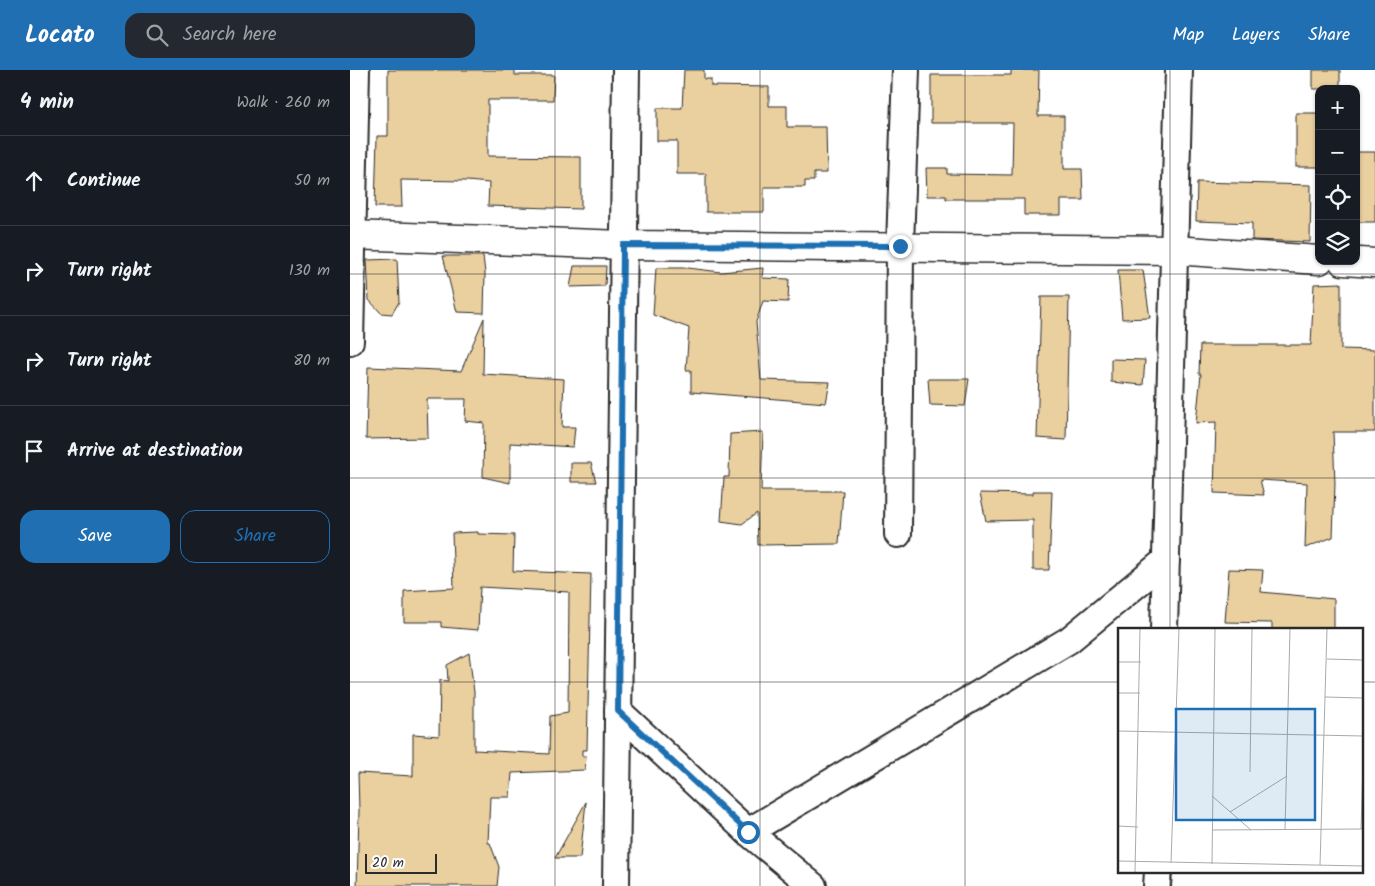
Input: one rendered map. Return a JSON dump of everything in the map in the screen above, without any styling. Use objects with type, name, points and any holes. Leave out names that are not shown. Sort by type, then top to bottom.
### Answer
[{"type":"street","points":[[350,341],[356,70]]},
{"type":"street","points":[[616,886],[626,70]]},
{"type":"street","points":[[898,534],[900,246],[906,70]]},
{"type":"street","points":[[1164,628],[1179,70]]},
{"type":"street","points":[[352,235],[623,245],[900,246],[1174,250],[1315,260]]},
{"type":"street","points":[[1360,262],[1375,263]]},
{"type":"street","points":[[748,832],[1069,640],[1166,560]]},
{"type":"street","points":[[618,711],[748,832],[813,886]]},
{"type":"building","points":[[388,70],[515,70],[515,75],[554,75],[553,100],[488,100],[488,156],[581,157],[581,209],[488,206],[489,183],[401,180],[402,207],[375,207],[377,136],[388,136]]},
{"type":"building","points":[[684,70],[704,70],[704,79],[711,79],[711,86],[769,87],[769,106],[787,106],[787,127],[826,127],[827,173],[814,173],[814,181],[805,181],[805,187],[764,187],[764,212],[706,212],[706,174],[677,174],[677,141],[657,141],[657,108],[682,108]]},
{"type":"building","points":[[1011,70],[1039,70],[1038,116],[1064,116],[1064,169],[1082,169],[1083,200],[1061,200],[1061,215],[1024,215],[1024,199],[946,199],[946,196],[927,196],[926,168],[947,168],[947,174],[1012,175],[1013,123],[931,123],[931,75],[1011,75]]},
{"type":"building","points":[[1313,70],[1340,70],[1340,85],[1315,85],[1315,89],[1313,89]]},
{"type":"building","points":[[1296,113],[1315,113],[1315,167],[1296,167]]},
{"type":"building","points":[[1360,152],[1375,152],[1375,222],[1360,222]]},
{"type":"building","points":[[1197,182],[1311,185],[1310,242],[1252,240],[1252,223],[1196,221]]},
{"type":"building","points":[[443,256],[483,256],[485,273],[484,313],[457,312]]},
{"type":"building","points":[[397,259],[399,302],[392,314],[381,313],[369,300],[367,260]]},
{"type":"building","points":[[574,266],[606,266],[605,286],[570,287]]},
{"type":"building","points":[[656,268],[688,268],[721,272],[763,268],[762,278],[789,279],[788,302],[763,301],[756,322],[761,380],[830,382],[826,403],[691,392],[691,370],[686,370],[689,328],[653,315]]},
{"type":"building","points":[[1118,270],[1143,270],[1150,318],[1122,319]]},
{"type":"building","points":[[1341,283],[1341,349],[1375,350],[1375,432],[1333,432],[1335,484],[1333,537],[1305,548],[1307,483],[1260,480],[1264,495],[1214,493],[1216,422],[1196,423],[1201,374],[1199,374],[1200,345],[1311,345],[1314,284]]},
{"type":"building","points":[[1041,297],[1069,297],[1066,440],[1037,438]]},
{"type":"building","points":[[484,318],[483,374],[564,379],[562,427],[575,427],[573,447],[510,443],[510,483],[483,477],[484,423],[465,421],[466,399],[427,399],[428,438],[366,439],[368,367],[461,371]]},
{"type":"building","points":[[1111,359],[1145,360],[1143,385],[1111,382]]},
{"type":"building","points":[[928,379],[969,379],[965,406],[930,405]]},
{"type":"building","points":[[763,432],[761,491],[843,491],[839,544],[758,545],[757,513],[742,524],[721,521],[724,477],[729,477],[730,434]]},
{"type":"building","points":[[571,463],[591,463],[596,482],[571,482]]},
{"type":"building","points":[[1033,491],[1052,491],[1049,570],[1033,570],[1033,520],[986,521],[980,493],[1033,494]]},
{"type":"building","points":[[478,532],[478,534],[514,535],[513,571],[591,574],[587,750],[582,750],[582,756],[586,756],[585,770],[512,773],[510,797],[490,797],[488,843],[490,843],[499,867],[497,886],[357,886],[358,773],[413,776],[413,734],[439,736],[440,680],[448,681],[447,665],[469,653],[474,692],[474,750],[549,754],[550,716],[568,713],[569,592],[480,587],[478,630],[441,627],[441,622],[404,622],[404,591],[454,588],[452,533]]},
{"type":"building","points":[[1229,569],[1263,570],[1261,592],[1334,599],[1334,628],[1272,628],[1272,623],[1225,622]]},
{"type":"building","points":[[586,802],[580,858],[555,858]]},
{"type":"route","points":[[748,832],[618,711],[623,245],[900,246]]}]
